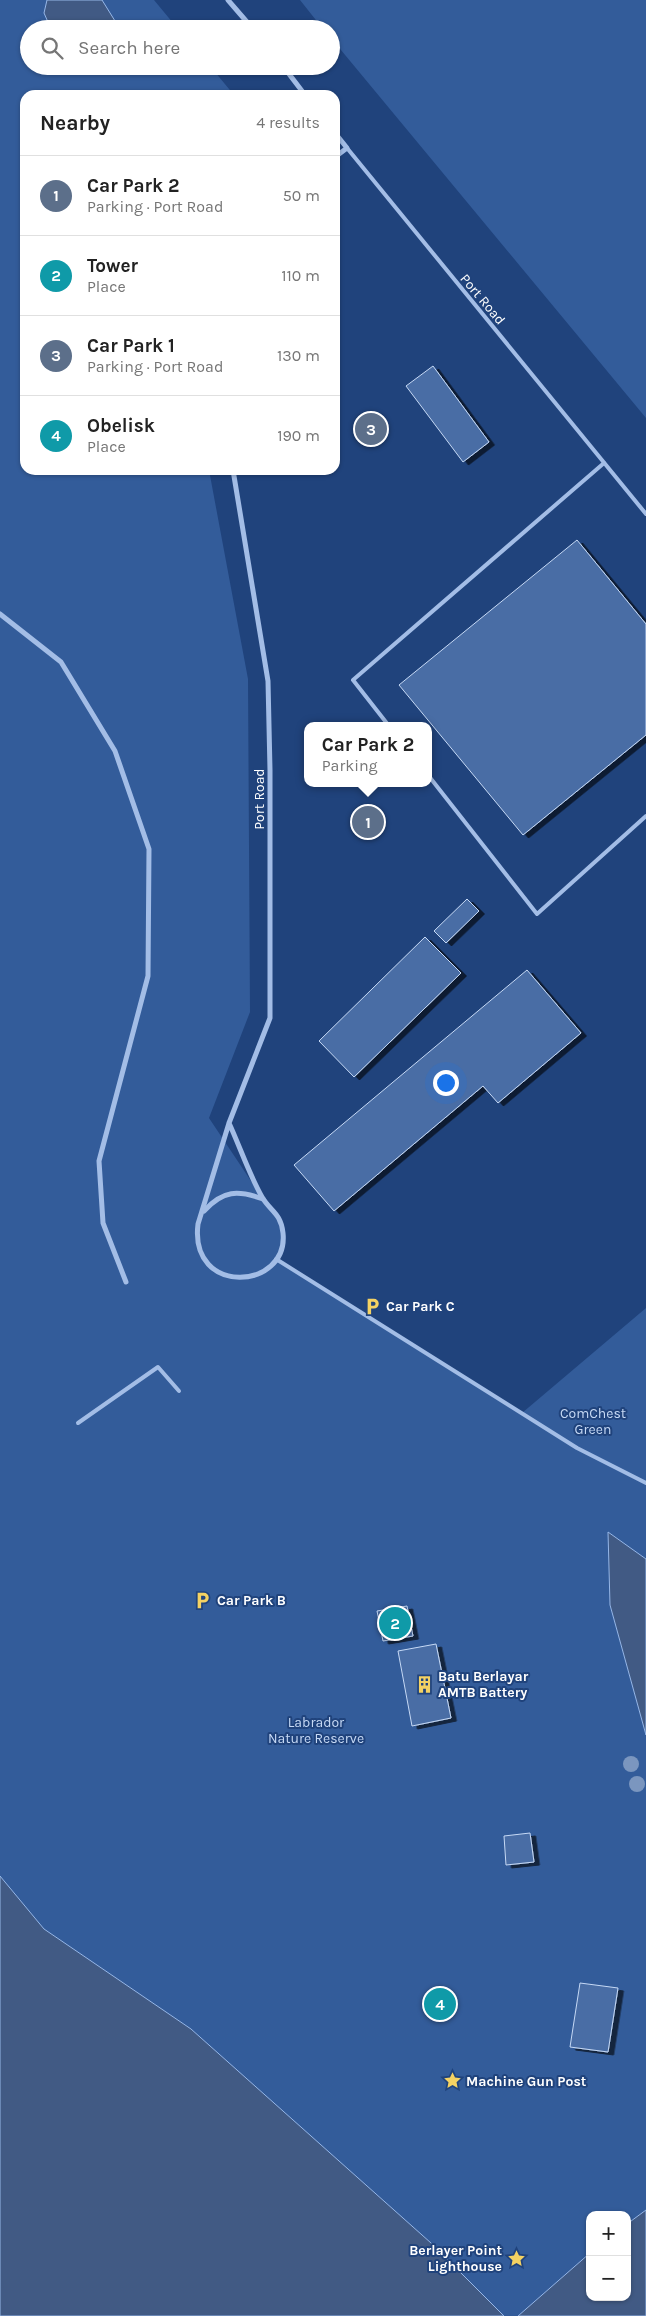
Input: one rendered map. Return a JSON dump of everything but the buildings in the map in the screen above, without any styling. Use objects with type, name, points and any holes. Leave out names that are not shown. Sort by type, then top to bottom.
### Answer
[{"type":"street","points":[[228,0],[245,20]]},
{"type":"street","points":[[290,75],[301,90]]},
{"type":"street","name":"Port Road","points":[[340,139],[347,148]]},
{"type":"street","points":[[340,153],[347,148]]},
{"type":"street","name":"Port Road","points":[[234,475],[268,681],[270,1018],[230,1123],[196,1238],[200,1252],[208,1264],[217,1272],[231,1278],[247,1278],[262,1273],[276,1259]]},
{"type":"street","points":[[0,614],[61,662],[115,751],[149,849],[148,976],[99,1160],[103,1223],[126,1282]]},
{"type":"street","points":[[230,1123],[263,1199],[280,1218],[283,1242],[276,1259]]},
{"type":"street","points":[[202,1213],[212,1202],[230,1193],[245,1192],[263,1199]]},
{"type":"lane","name":"Port Road","points":[[347,148],[646,514]]},
{"type":"lane","points":[[386,722],[353,680],[604,463]]},
{"type":"lane","points":[[432,780],[537,914],[646,816]]},
{"type":"lane","points":[[276,1259],[577,1448],[646,1483]]},
{"type":"lane","points":[[78,1423],[158,1367],[179,1391]]},
{"type":"green space","name":"Labrador Nature Reserve","points":[[0,0],[154,0],[171,20],[20,20],[20,75],[217,75],[230,90],[20,90],[20,475],[210,475],[248,679],[250,1012],[209,1118],[263,1199],[279,1218],[283,1242],[276,1259],[522,1413],[646,1308],[646,1559],[608,1533],[610,1605],[646,1735],[646,2210],[631,2221],[631,2211],[586,2211],[586,2256],[518,2316],[504,2316],[431,2243],[191,2029],[44,1929],[0,1876]]},
{"type":"green space","points":[[300,0],[646,0],[646,418],[340,49],[340,20],[316,20]]},
{"type":"shaded area","points":[[47,0],[102,0],[114,20],[47,20],[44,13]]},
{"type":"shaded area","points":[[608,1532],[646,1559],[646,1735],[610,1605]]},
{"type":"shaded area","points":[[0,1876],[44,1929],[191,2029],[431,2243],[504,2316],[0,2316]]},
{"type":"shaded area","points":[[646,2210],[646,2316],[518,2316],[586,2256],[586,2301],[631,2301],[631,2221]]},
{"type":"place","name":"Car Park 1","points":[[371,429]]},
{"type":"place","name":"Car Park 2","points":[[368,822]]},
{"type":"place","name":"Car Park C","points":[[372,1306]]},
{"type":"place","name":"Car Park B","points":[[203,1600]]},
{"type":"place","name":"Tower","points":[[395,1623]]},
{"type":"place","name":"Batu Berlayar AMTB Battery","points":[[424,1684]]},
{"type":"place","name":"Obelisk","points":[[440,2004]]},
{"type":"place","name":"Machine Gun Post","points":[[452,2081]]},
{"type":"place","name":"Berlayer Point Lighthouse","points":[[516,2258]]},
{"type":"park label","name":"ComChest Green","points":[[593,1422]]}]
